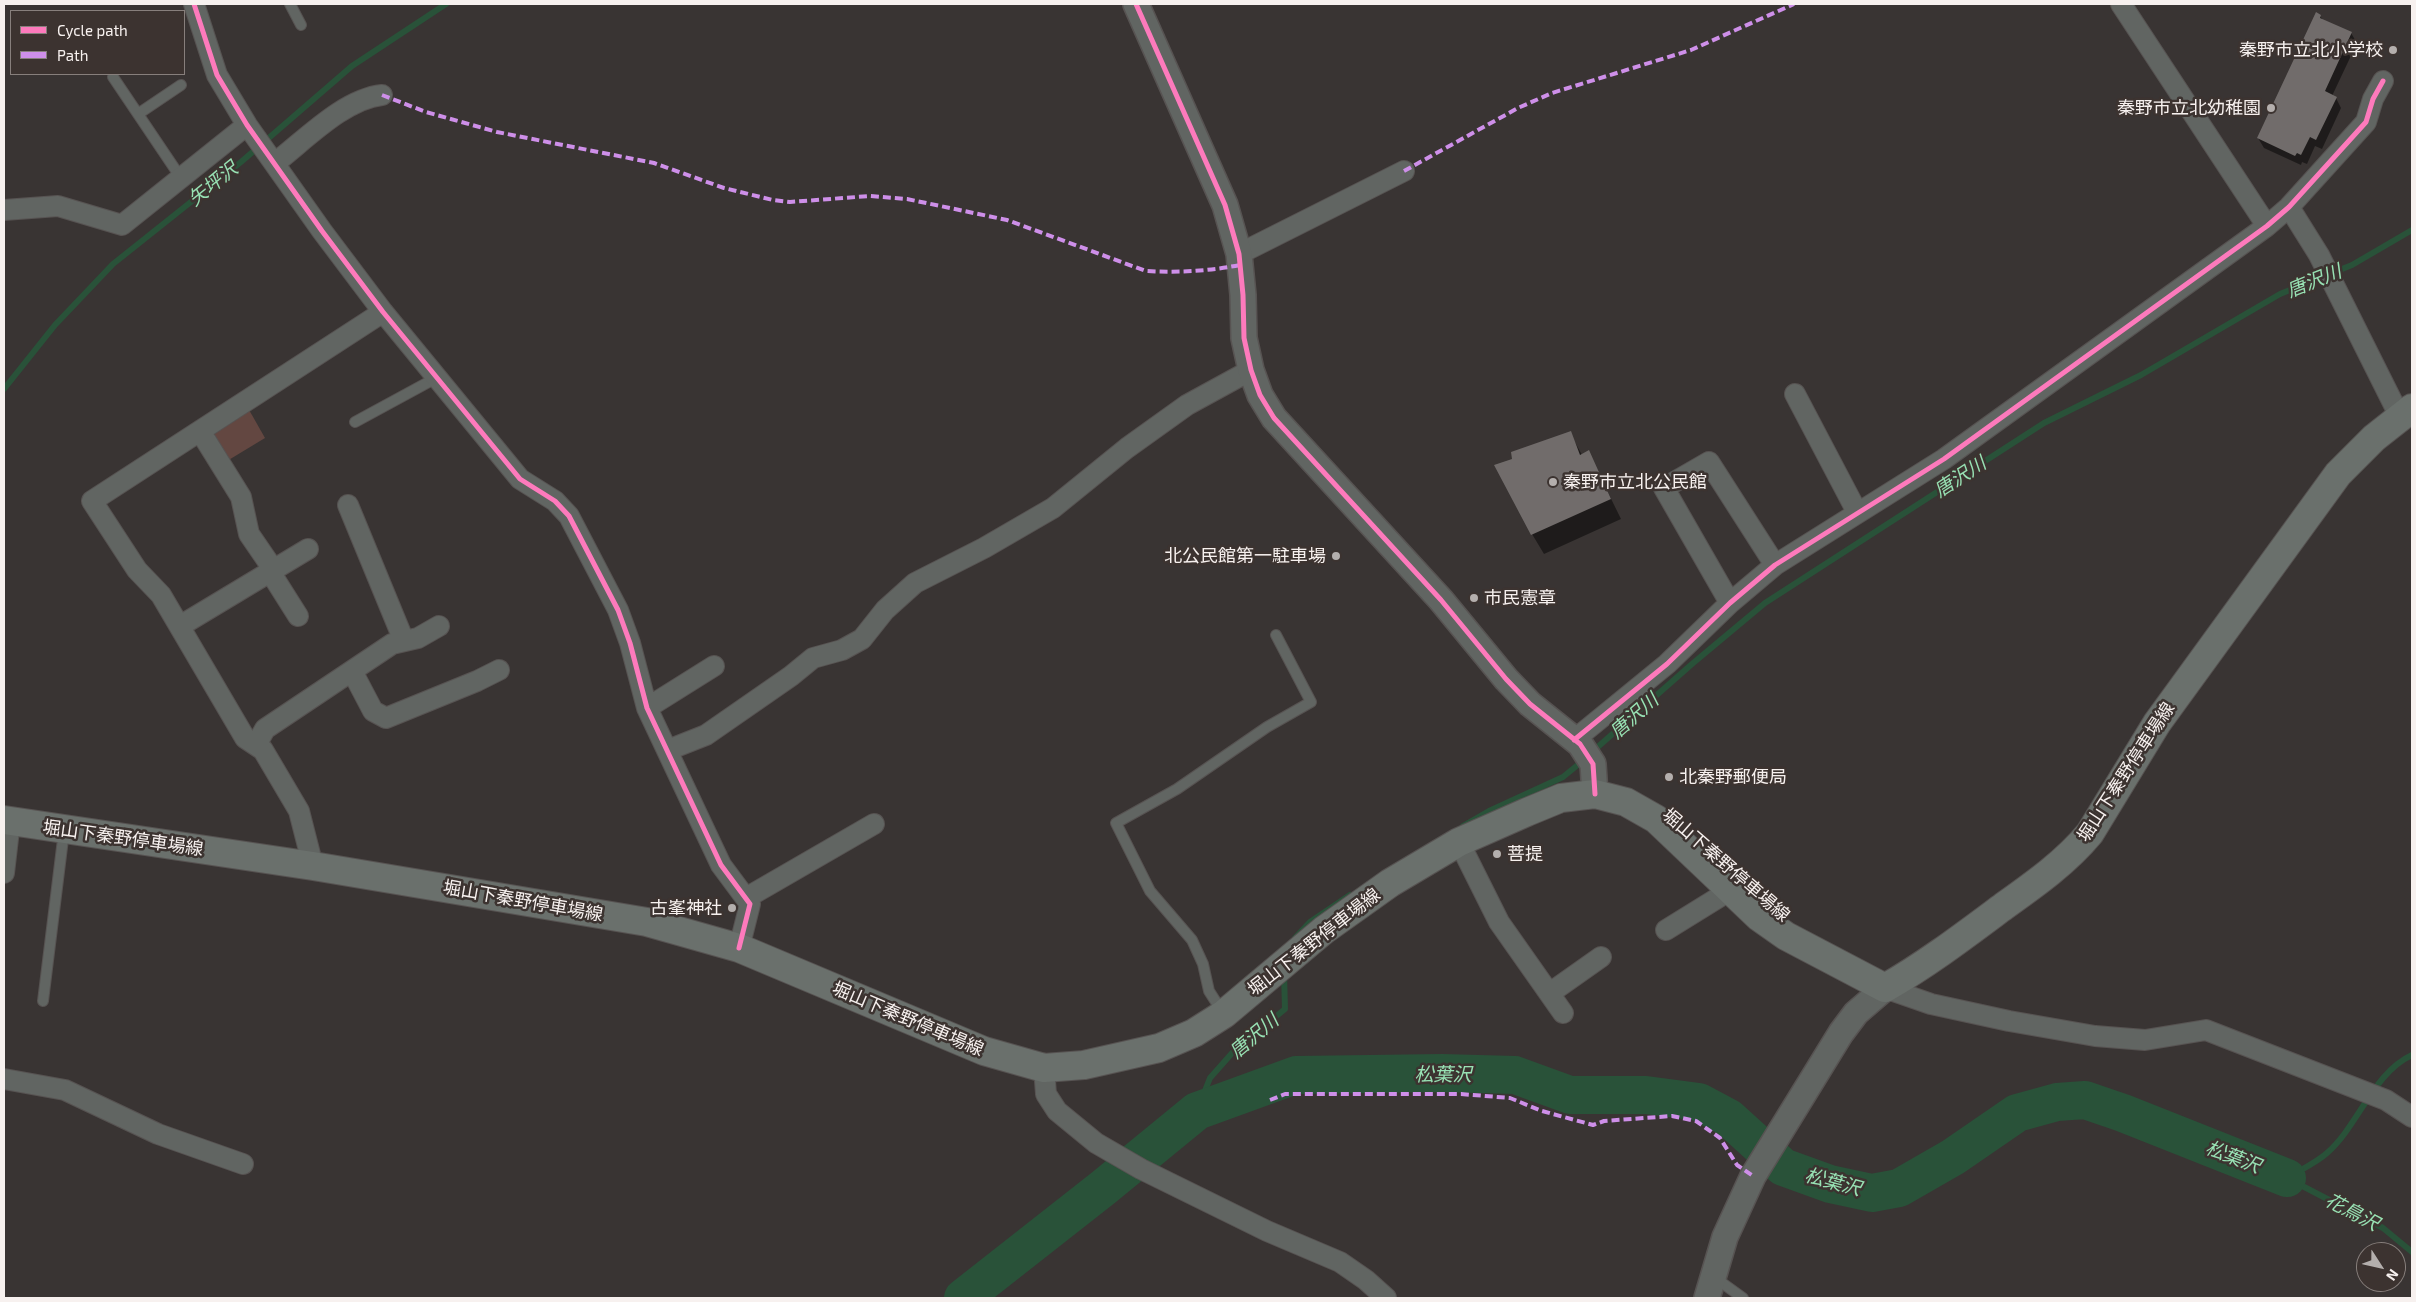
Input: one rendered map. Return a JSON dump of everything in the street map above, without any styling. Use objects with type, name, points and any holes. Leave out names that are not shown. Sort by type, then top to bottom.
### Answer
[{"type":"main road","name":"堀山下秦野停車場線","points":[[7,821],[313,866],[647,922],[739,948],[984,1051],[1044,1068],[1084,1065],[1159,1048],[1194,1033],[1224,1014],[1324,930],[1390,883],[1459,842],[1561,798],[1595,794],[1626,802],[1656,819],[1729,891],[1759,917],[1786,936],[1885,988],[1918,969],[1991,916],[2057,867],[2080,845],[2090,832],[2157,723],[2338,474],[2374,438],[2406,412]]},
{"type":"street","points":[[194,4],[217,75],[247,125],[383,312],[520,479],[555,501],[569,516],[618,610],[630,643],[647,708],[721,864],[750,904],[739,948]]},
{"type":"street","points":[[1136,4],[1226,205],[1239,254],[1243,295],[1244,338],[1251,370],[1260,396],[1274,418],[1441,600],[1506,679],[1530,704],[1582,749],[1595,794]]},
{"type":"street","points":[[2121,4],[2267,226]]},
{"type":"street","points":[[1582,749],[1730,603],[1775,565],[1944,459],[2267,226],[2289,207],[2366,122],[2373,99],[2383,80]]},
{"type":"street","points":[[272,159],[348,106],[368,97],[382,96]]},
{"type":"street","points":[[4,210],[58,206],[122,225],[247,125]]},
{"type":"street","points":[[1239,254],[1404,171]]},
{"type":"street","points":[[2289,207],[2319,256],[2340,299],[2406,412]]},
{"type":"street","points":[[313,866],[299,811],[263,750],[245,738],[161,595],[137,570],[92,501],[383,312]]},
{"type":"street","points":[[668,750],[706,736],[791,676],[813,658],[842,650],[862,640],[885,610],[915,583],[984,548],[1053,508],[1127,448],[1188,405],[1251,370]]},
{"type":"street","points":[[1795,394],[1857,512]]},
{"type":"street","points":[[200,431],[241,497],[250,534],[273,570],[274,578],[298,616]]},
{"type":"street","points":[[1730,603],[1664,488],[1709,462],[1775,565]]},
{"type":"street","points":[[348,505],[404,641]]},
{"type":"street","points":[[180,626],[308,549]]},
{"type":"street","points":[[256,745],[265,729],[392,644],[418,638],[439,626]]},
{"type":"street","points":[[647,708],[714,666]]},
{"type":"street","points":[[352,671],[373,711],[386,718],[477,682],[499,670]]},
{"type":"street","points":[[4,873],[7,821]]},
{"type":"street","points":[[746,898],[874,824]]},
{"type":"street","points":[[1459,842],[1500,922],[1563,1013]]},
{"type":"street","points":[[1666,930],[1729,891]]},
{"type":"street","points":[[1550,993],[1601,957]]},
{"type":"street","points":[[1710,1287],[1725,1237],[1759,1165],[1841,1033],[1856,1013],[1885,988],[1932,1004],[2009,1021],[2095,1036],[2145,1040],[2206,1030],[2386,1100],[2412,1117]]},
{"type":"street","points":[[1044,1068],[1046,1094],[1057,1111],[1096,1143],[1141,1169],[1266,1231],[1340,1262],[1366,1280],[1386,1298]]},
{"type":"street","points":[[4,1079],[65,1090],[158,1134],[243,1164]]},
{"type":"lane","points":[[293,5],[301,25]]},
{"type":"lane","points":[[113,77],[181,178]]},
{"type":"lane","points":[[138,114],[181,85]]},
{"type":"lane","points":[[355,422],[436,378]]},
{"type":"lane","points":[[1224,1014],[1208,991],[1203,964],[1192,940],[1150,891],[1116,824],[1177,789],[1267,727],[1311,702],[1276,635]]},
{"type":"lane","points":[[43,1001],[64,830]]},
{"type":"lane","points":[[1710,1287],[1723,1281],[1743,1298]]},
{"type":"shaded area","points":[[248,408],[265,438],[227,461],[213,437],[217,428]]},
{"type":"building","points":[[2316,12],[2321,15],[2320,18],[2352,32],[2325,91],[2337,97],[2316,140],[2310,137],[2301,155],[2297,153],[2295,156],[2257,138]]},
{"type":"building","name":"秦野市立北公民館","points":[[1571,431],[1580,455],[1589,450],[1611,499],[1531,535],[1494,465],[1512,459],[1511,452]]},
{"type":"waterway","name":"矢坪沢","points":[[4,389],[55,325],[113,264],[241,162],[352,66],[446,4]]},
{"type":"waterway","name":"唐沢川","points":[[1592,752],[1765,603],[2044,423],[2141,375],[2280,294],[2352,265],[2412,230]]},
{"type":"waterway","name":"唐沢川","points":[[1463,826],[1489,811],[1563,777],[1585,759]]},
{"type":"waterway","name":"唐沢川","points":[[1295,938],[1310,922],[1350,895]]},
{"type":"waterway","name":"唐沢川","points":[[1197,1111],[1210,1078],[1233,1052],[1285,1009],[1284,973]]},
{"type":"waterway","name":"松葉沢","points":[[2287,1178],[2323,1157],[2338,1141],[2387,1074],[2398,1063],[2412,1055]]},
{"type":"waterway","name":"松葉沢","points":[[963,1298],[1197,1111],[1296,1075],[1442,1073],[1515,1075],[1570,1095],[1646,1095],[1699,1102],[1729,1118],[1783,1167],[1830,1184],[1872,1193],[1899,1188],[1953,1157],[2017,1113],[2057,1102],[2085,1100],[2123,1113],[2287,1178]]},
{"type":"waterway","name":"花鳥沢","points":[[2287,1178],[2383,1228],[2412,1252]]},
{"type":"marked path","points":[[1404,171],[1518,108],[1552,93],[1691,50],[1794,4]]},
{"type":"marked path","points":[[382,95],[426,112],[497,132],[654,163],[724,188],[773,200],[790,202],[870,196],[907,199],[1007,220],[1146,271],[1193,271],[1240,265]]},
{"type":"marked path","points":[[1270,1100],[1285,1094],[1461,1094],[1510,1098],[1542,1111],[1593,1125],[1604,1121],[1672,1116],[1696,1121],[1720,1138],[1737,1165],[1753,1176]]},
{"type":"cycle path","points":[[194,4],[217,75],[247,125],[322,231],[383,312],[520,479],[555,501],[569,516],[618,610],[630,643],[647,708],[721,865],[750,904],[739,948]]},
{"type":"cycle path","points":[[1136,4],[1225,205],[1239,254],[1243,295],[1244,338],[1251,370],[1260,395],[1274,418],[1441,600],[1506,679],[1530,704],[1580,744],[1593,764],[1595,794]]},
{"type":"cycle path","points":[[1574,740],[1667,664],[1730,603],[1775,565],[1944,459],[2267,226],[2289,207],[2366,122],[2373,99],[2383,81]]},
{"type":"place","name":"秦野市立北小学校","points":[[2393,50]]},
{"type":"place","name":"秦野市立北幼稚園","points":[[2271,108]]},
{"type":"place","name":"秦野市立北公民館","points":[[1553,482]]},
{"type":"place","name":"北公民館第一駐車場","points":[[1336,556]]},
{"type":"place","name":"市民憲章","points":[[1474,598]]},
{"type":"place","name":"北秦野郵便局","points":[[1669,777]]},
{"type":"place","name":"菩提","points":[[1497,854]]},
{"type":"place","name":"古峯神社","points":[[732,908]]}]
